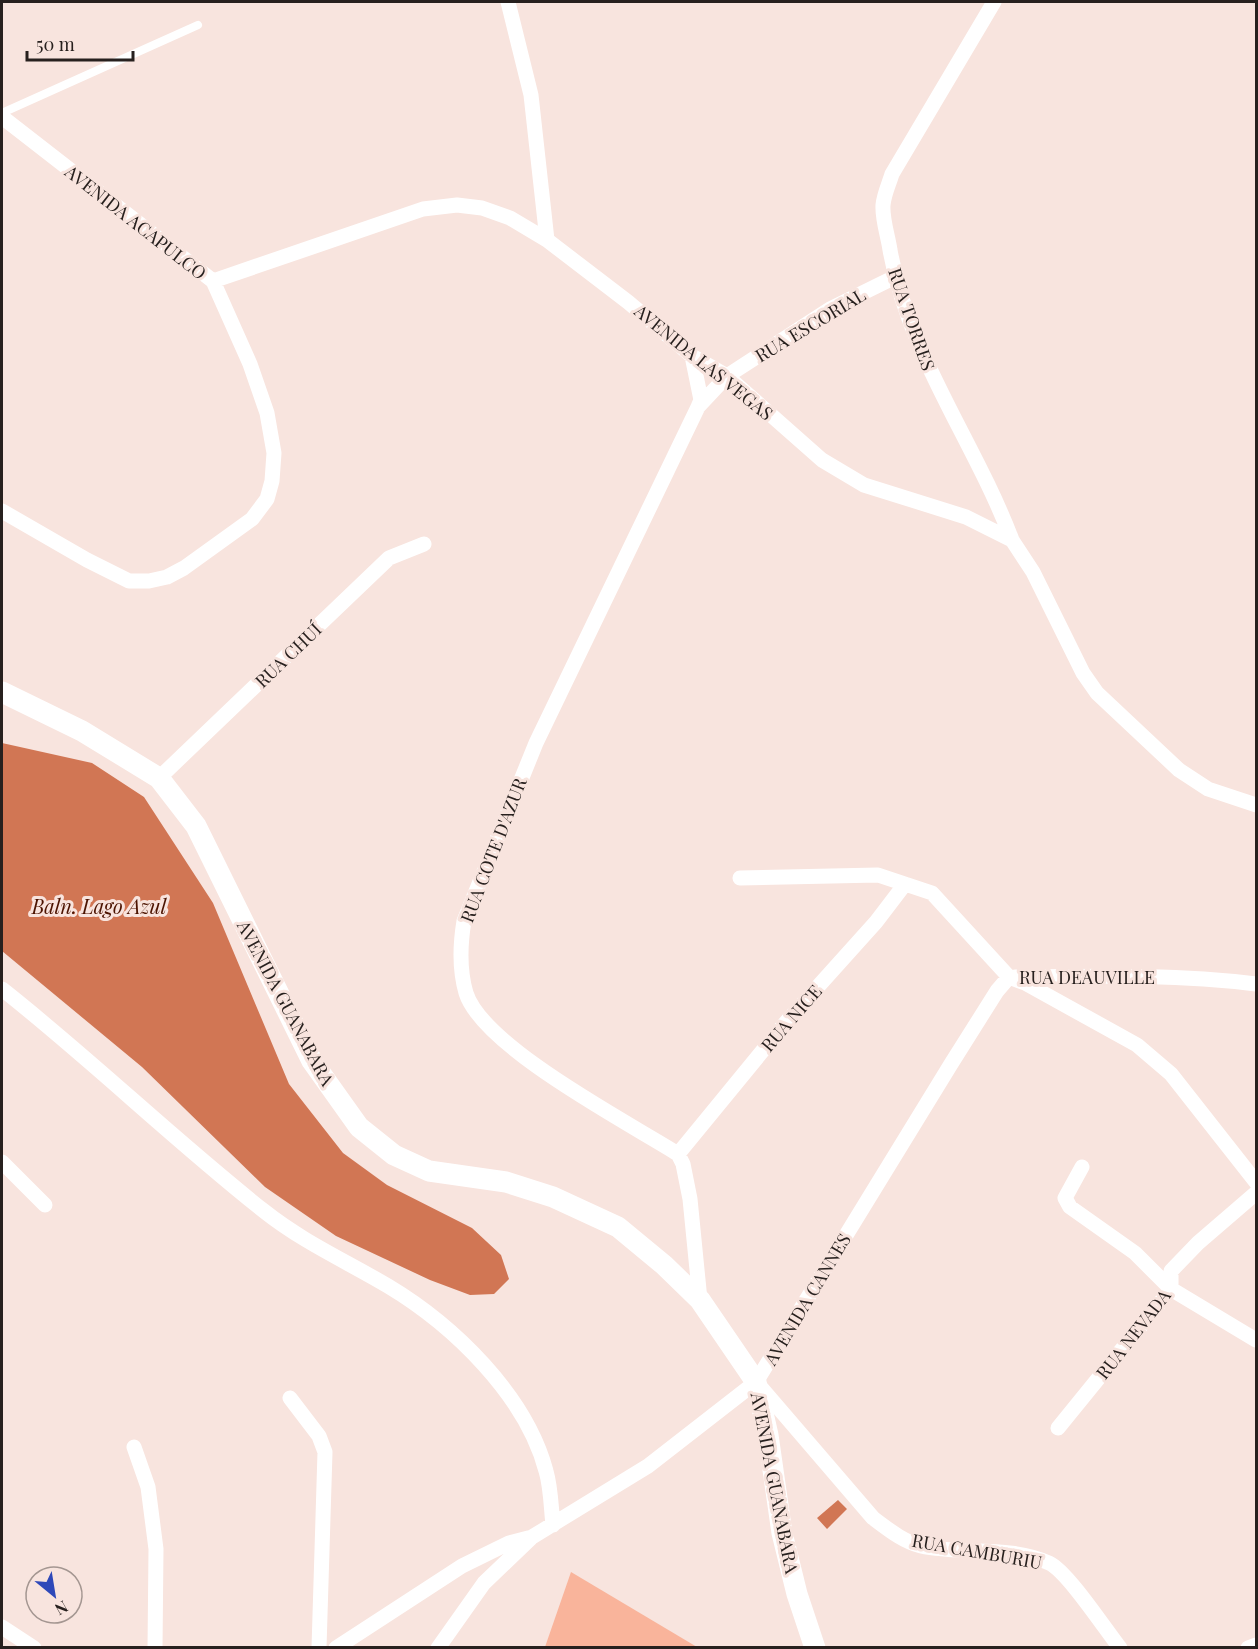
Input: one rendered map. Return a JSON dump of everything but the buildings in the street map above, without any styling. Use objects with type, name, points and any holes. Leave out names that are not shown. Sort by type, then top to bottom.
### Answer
[{"type":"street","points":[[508,2],[531,95],[538,139],[547,240]]},
{"type":"street","name":"RUA TORRES","points":[[994,2],[892,174],[883,204],[895,276],[924,363],[988,482],[1012,540]]},
{"type":"street","name":"AVENIDA ACAPULCO","points":[[2,115],[213,281],[250,364],[267,413],[274,453],[272,481],[267,499],[252,519],[220,544],[167,577],[149,581],[129,581],[87,560],[2,511]]},
{"type":"street","name":"AVENIDA LAS VEGAS","points":[[213,281],[423,209],[457,205],[482,208],[510,218],[547,240],[628,302],[692,356],[727,376],[822,460],[864,485],[966,517],[1012,540]]},
{"type":"street","name":"RUA ESCORIAL","points":[[727,376],[830,309],[895,276]]},
{"type":"street","points":[[692,356],[700,400],[698,407]]},
{"type":"street","name":"RUA COTE D'AZUR","points":[[678,1154],[560,1080],[495,1032],[475,1010],[467,994],[459,949],[464,921],[477,883],[536,743],[698,407],[727,376]]},
{"type":"street","points":[[1012,540],[1033,572],[1083,673],[1111,708],[1179,770],[1208,789],[1257,806]]},
{"type":"street","name":"RUA CHUÍ","points":[[159,778],[389,558],[424,544]]},
{"type":"street","name":"AVENIDA GUANABARA","points":[[2,692],[82,731],[159,778],[196,826],[312,1060],[360,1127],[394,1155],[429,1170],[506,1182],[553,1197],[618,1227],[664,1265],[700,1300],[756,1382],[768,1435],[782,1533],[796,1594],[815,1647]]},
{"type":"street","name":"RUA DEAUVILLE","points":[[740,878],[878,875],[932,893],[1009,977],[1136,975],[1208,978],[1257,984]]},
{"type":"street","name":"RUA NICE","points":[[678,1154],[787,1022],[876,922],[905,884]]},
{"type":"street","points":[[1009,977],[1025,983],[1137,1046],[1171,1074],[1257,1182]]},
{"type":"street","name":"AVENIDA CANNES","points":[[336,1647],[488,1552],[532,1537],[648,1466],[756,1382],[951,1064],[997,991],[1009,977]]},
{"type":"street","points":[[2,989],[57,1032],[266,1213],[319,1250],[387,1286],[434,1316],[469,1349],[529,1427],[546,1472],[553,1525]]},
{"type":"street","points":[[678,1154],[683,1164],[690,1199],[700,1300]]},
{"type":"street","points":[[2,1162],[45,1205]]},
{"type":"street","points":[[1082,1167],[1065,1198],[1066,1203],[1085,1219],[1135,1253],[1171,1289],[1257,1340]]},
{"type":"street","name":"RUA NEVADA","points":[[1058,1428],[1171,1289],[1171,1271],[1198,1243],[1257,1193]]},
{"type":"street","name":"RUA CAMBURIU","points":[[756,1382],[873,1518],[896,1536],[920,1546],[992,1551],[1050,1563],[1066,1578],[1120,1647]]},
{"type":"street","points":[[290,1398],[319,1436],[325,1452],[319,1647]]},
{"type":"street","points":[[134,1447],[148,1487],[156,1549],[155,1647]]},
{"type":"street","points":[[438,1647],[484,1583],[532,1537]]},
{"type":"street","points":[[2,1627],[34,1647]]},
{"type":"street","points":[[1248,1647],[1257,1645]]},
{"type":"lane","points":[[2,115],[198,25]]},
{"type":"shaded area","points":[[571,1572],[697,1647],[545,1647]]},
{"type":"water","name":"Baln. Lago Azul","points":[[2,743],[92,763],[144,797],[213,903],[289,1084],[343,1153],[387,1185],[472,1228],[501,1255],[509,1279],[494,1294],[470,1295],[430,1280],[336,1236],[265,1187],[142,1067],[2,951]]},
{"type":"water","points":[[838,1500],[847,1509],[827,1529],[817,1518]]}]
